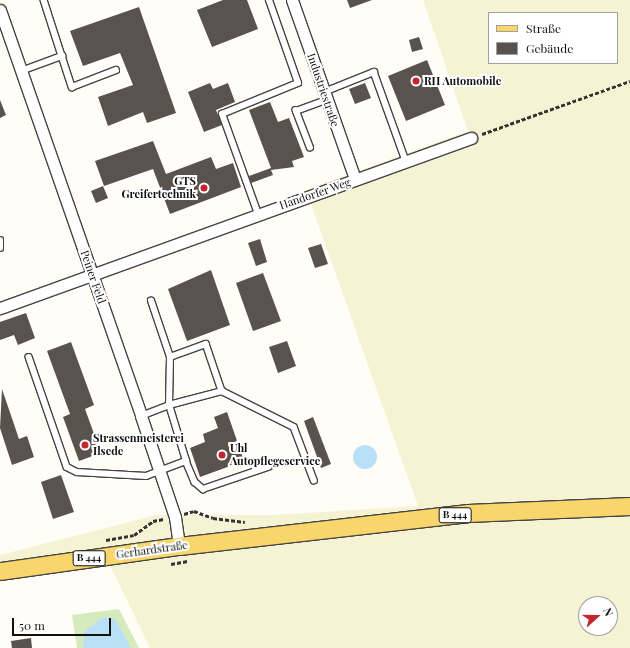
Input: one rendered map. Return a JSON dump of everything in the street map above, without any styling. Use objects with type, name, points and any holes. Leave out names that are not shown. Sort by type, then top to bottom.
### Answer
[{"type":"main road","name":"Gerhardstraße","points":[[0,571],[178,546],[468,513],[630,506]]},
{"type":"street","name":"Industriestraße","points":[[292,0],[355,179]]},
{"type":"street","name":"Peiner Feld","points":[[0,10],[93,274],[160,471],[175,517],[178,546]]},
{"type":"street","name":"Handorfer Weg","points":[[0,308],[471,138]]},
{"type":"lane","points":[[44,0],[72,87],[116,70]]},
{"type":"lane","points":[[258,214],[222,114],[298,83],[269,0]]},
{"type":"lane","points":[[21,71],[62,56]]},
{"type":"lane","points":[[310,148],[296,111],[374,72],[406,162]]},
{"type":"lane","points":[[0,240],[0,248]]},
{"type":"lane","points":[[151,301],[170,357],[169,405],[186,461],[195,482],[203,489],[268,467]]},
{"type":"lane","points":[[170,357],[206,344],[222,391]]},
{"type":"lane","points":[[29,358],[67,467],[77,472],[146,476],[186,461]]},
{"type":"lane","points":[[141,416],[169,405],[222,391],[294,427],[314,480]]},
{"type":"path","points":[[471,138],[630,81]]},
{"type":"shaded area","points":[[423,0],[630,0],[630,648],[150,648],[109,563],[0,578],[0,555],[156,515],[273,515],[418,506],[306,190],[468,131]]},
{"type":"green space","points":[[119,609],[139,648],[77,648],[72,615]]},
{"type":"water","points":[[365,445],[374,448],[377,457],[374,466],[365,469],[356,466],[353,457],[356,448]]},
{"type":"water","points":[[103,617],[115,619],[131,648],[83,648],[85,631]]},
{"type":"building","points":[[223,0],[247,0],[258,29],[212,47],[197,10]]},
{"type":"building","points":[[347,0],[372,0],[350,8]]},
{"type":"building","points":[[139,7],[176,113],[147,123],[143,112],[108,126],[98,97],[133,85],[120,53],[83,66],[70,31]]},
{"type":"building","points":[[419,37],[423,49],[412,52],[409,40]]},
{"type":"building","points":[[427,60],[445,105],[406,121],[388,76]]},
{"type":"building","points":[[210,83],[213,89],[228,83],[235,102],[216,110],[222,125],[204,132],[188,92]]},
{"type":"building","points":[[365,83],[371,98],[355,104],[349,89]]},
{"type":"building","points":[[0,100],[6,115],[0,118]]},
{"type":"building","points":[[270,102],[278,122],[289,118],[304,157],[292,161],[294,167],[271,170],[273,175],[251,183],[249,176],[271,168],[249,110]]},
{"type":"building","points":[[153,141],[166,174],[211,157],[216,169],[233,163],[241,187],[170,214],[153,169],[104,186],[95,161]]},
{"type":"building","points":[[103,186],[108,198],[96,203],[91,191]]},
{"type":"building","points":[[260,239],[267,262],[256,266],[248,243]]},
{"type":"building","points":[[321,244],[328,264],[315,268],[308,248]]},
{"type":"building","points":[[211,270],[230,325],[187,341],[168,289]]},
{"type":"building","points":[[263,273],[281,321],[253,331],[236,283]]},
{"type":"building","points":[[26,313],[35,338],[18,345],[14,335],[0,340],[0,322]]},
{"type":"building","points":[[287,341],[296,366],[278,373],[269,347]]},
{"type":"building","points":[[71,342],[94,405],[85,409],[101,453],[79,461],[63,417],[70,414],[47,351]]},
{"type":"building","points":[[2,389],[19,439],[27,436],[34,457],[12,465],[0,428]]},
{"type":"building","points":[[227,412],[244,461],[200,477],[190,448],[205,442],[203,434],[218,428],[214,417]]},
{"type":"building","points":[[313,417],[331,464],[321,468],[304,421]]},
{"type":"building","points":[[61,475],[74,512],[53,519],[41,482]]},
{"type":"building","points":[[31,638],[32,648],[12,648],[11,641]]},
{"type":"place","name":"RH Automobile","points":[[416,81]]},
{"type":"place","name":"GTS Greifertechnik","points":[[204,188]]},
{"type":"place","name":"Strassenmeisterei Ilsede","points":[[85,445]]},
{"type":"place","name":"Uhl Autopflegeservice","points":[[222,455]]}]
